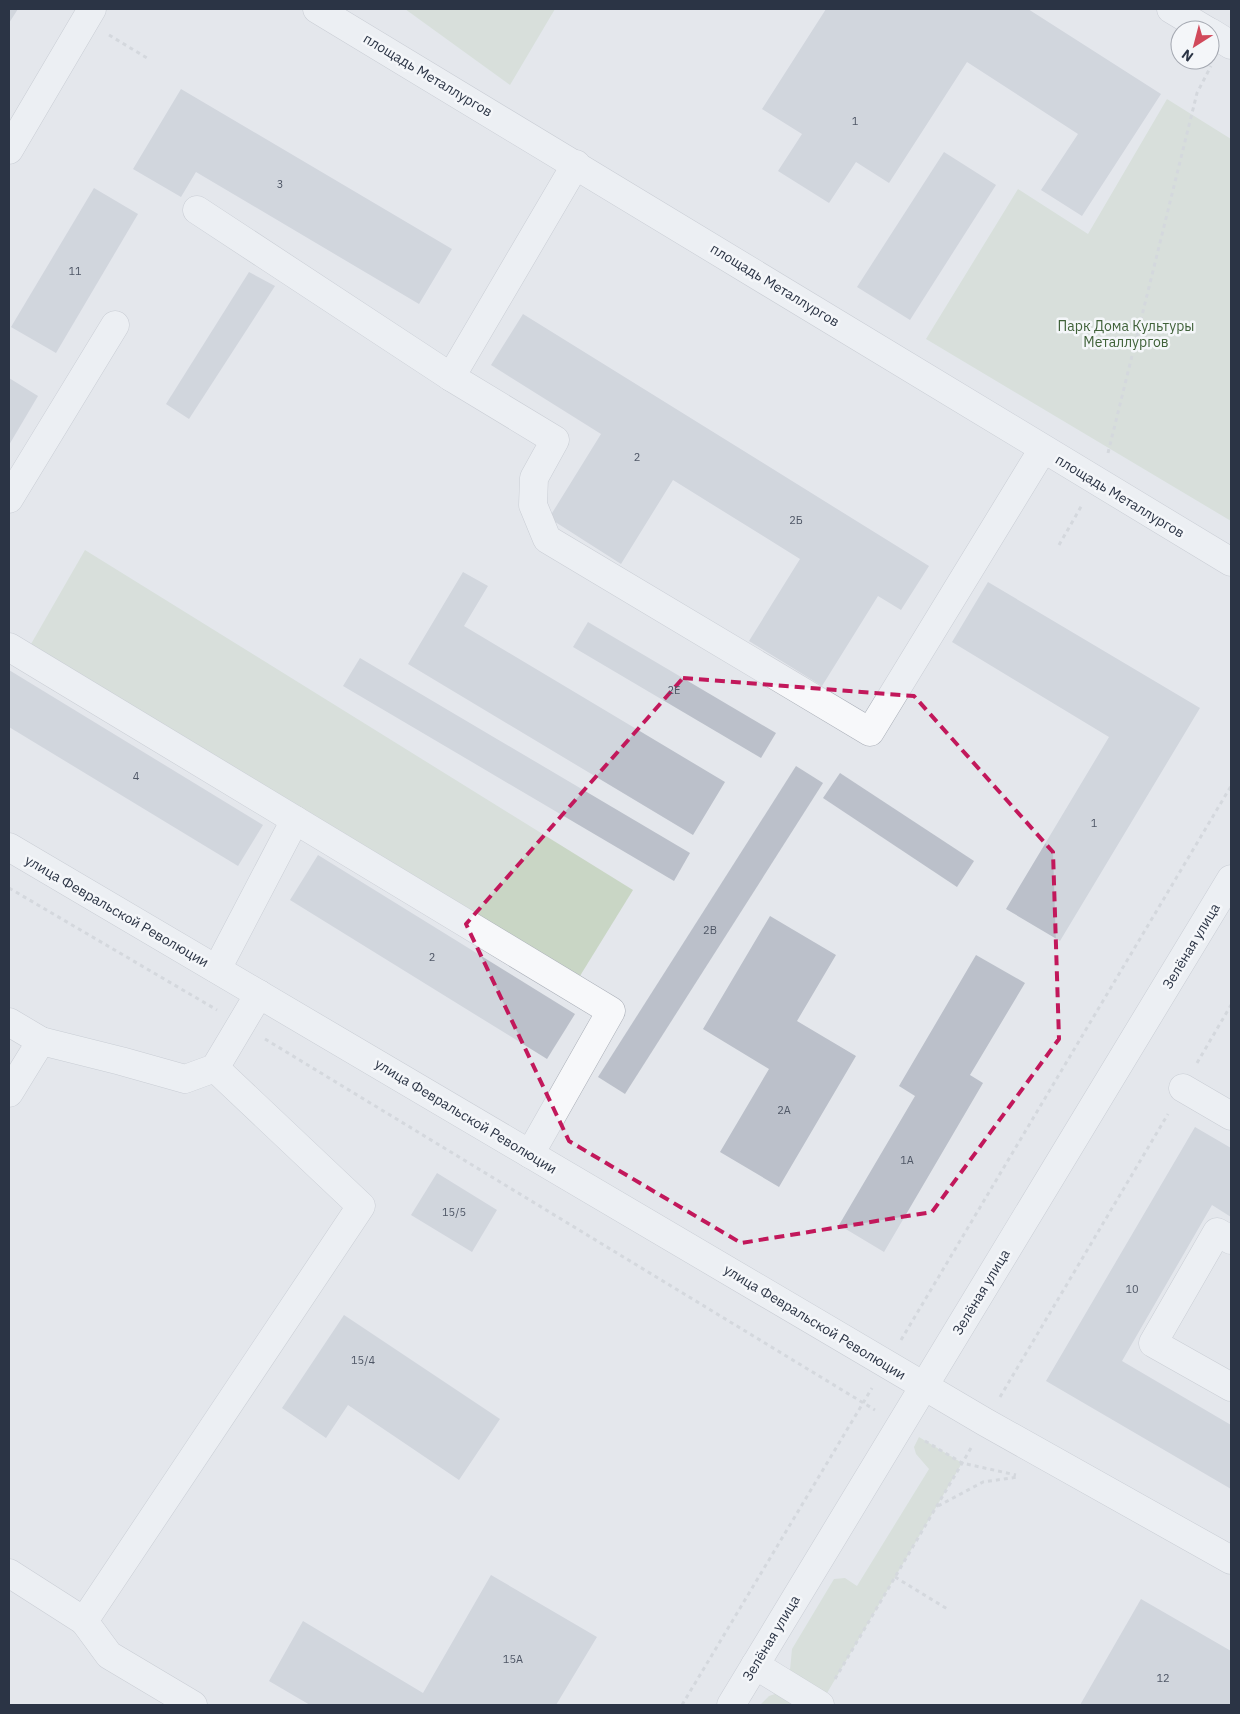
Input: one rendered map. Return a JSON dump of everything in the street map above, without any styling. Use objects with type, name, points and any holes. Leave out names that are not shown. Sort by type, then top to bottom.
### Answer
[{"type":"street","points":[[9,150],[92,9]]},
{"type":"street","name":"площадь Металлургов","points":[[317,9],[1231,562]]},
{"type":"street","points":[[1171,9],[1189,20]]},
{"type":"street","points":[[451,377],[576,164]]},
{"type":"street","points":[[197,210],[451,377],[556,440],[534,478],[533,505],[547,539],[870,732],[1043,449]]},
{"type":"street","points":[[9,499],[115,324]]},
{"type":"street","points":[[9,646],[610,1011],[530,1154]]},
{"type":"street","points":[[217,969],[295,820]]},
{"type":"street","name":"улица Февральской Революции","points":[[9,847],[985,1422],[1231,1560]]},
{"type":"street","name":"Зелёная улица","points":[[731,1705],[1231,879]]},
{"type":"street","points":[[11,1029],[41,1041],[121,1061],[185,1080],[215,1068],[260,994]]},
{"type":"street","points":[[9,1093],[41,1041]]},
{"type":"street","points":[[84,1621],[361,1206],[215,1068]]},
{"type":"street","points":[[1183,1088],[1231,1116]]},
{"type":"street","points":[[1231,1240],[1217,1232],[1153,1343],[1231,1387]]},
{"type":"street","points":[[9,1573],[84,1621],[109,1655],[193,1705]]},
{"type":"street","points":[[755,1665],[825,1697]]},
{"type":"path","points":[[107,34],[147,58]]},
{"type":"path","points":[[1110,448],[1197,93],[1206,70]]},
{"type":"path","points":[[682,1705],[1231,786]]},
{"type":"path","points":[[9,888],[241,1024],[962,1463],[1022,1476],[983,1482],[936,1507]]},
{"type":"path","points":[[825,1697],[985,1422],[1138,1168],[1231,1005]]},
{"type":"path","points":[[895,1577],[949,1610]]},
{"type":"highlighted area","points":[[683,678],[914,696],[1053,852],[1059,1039],[932,1212],[741,1243],[569,1141],[466,924]]},
{"type":"green space","points":[[405,9],[555,9],[510,85]]},
{"type":"green space","name":"Парк Дома Культуры Металлургов","points":[[1167,99],[1231,139],[1231,521],[926,339],[1018,189],[1088,234]]},
{"type":"green space","points":[[85,550],[633,890],[575,984],[27,651]]},
{"type":"green space","points":[[919,1437],[962,1463],[820,1705],[760,1705],[769,1696],[781,1692],[790,1670],[792,1649],[834,1579],[845,1578],[857,1586],[929,1469],[916,1454],[914,1447]]},
{"type":"building","points":[[9,9],[18,9],[9,23]]},
{"type":"building","points":[[826,9],[1028,9],[1161,94],[1082,216],[1041,190],[1078,134],[967,62],[889,183],[856,162],[829,203],[778,171],[802,134],[762,109]]},
{"type":"building","points":[[181,89],[452,249],[419,304],[196,172],[181,197],[133,169]]},
{"type":"building","points":[[944,152],[996,185],[910,320],[857,287]]},
{"type":"building","points":[[94,188],[138,214],[56,353],[11,327]]},
{"type":"building","points":[[249,272],[275,286],[189,419],[166,404]]},
{"type":"building","points":[[523,314],[929,566],[901,610],[878,596],[822,686],[749,641],[800,559],[673,480],[621,564],[549,518],[601,434],[491,365]]},
{"type":"building","points":[[9,378],[38,396],[9,445]]},
{"type":"building","points":[[463,572],[488,586],[464,626],[725,782],[693,835],[408,664]]},
{"type":"building","points":[[988,582],[1200,708],[1060,941],[1006,909],[1109,737],[952,642]]},
{"type":"building","points":[[588,622],[776,733],[761,758],[573,647]]},
{"type":"building","points":[[360,658],[690,853],[674,881],[343,686]]},
{"type":"building","points":[[9,670],[263,825],[238,866],[9,727]]},
{"type":"building","points":[[796,766],[823,783],[625,1094],[598,1077]]},
{"type":"building","points":[[840,773],[974,861],[957,887],[823,798]]},
{"type":"building","points":[[318,855],[575,1014],[547,1059],[290,900]]},
{"type":"building","points":[[770,916],[836,955],[797,1021],[856,1056],[779,1187],[720,1152],[769,1069],[703,1029]]},
{"type":"building","points":[[976,955],[1025,983],[970,1075],[983,1083],[884,1252],[839,1225],[915,1096],[899,1086]]},
{"type":"building","points":[[1195,1127],[1231,1148],[1231,1217],[1212,1205],[1122,1361],[1231,1425],[1231,1489],[1046,1381]]},
{"type":"building","points":[[437,1173],[497,1210],[472,1252],[411,1215]]},
{"type":"building","points":[[344,1315],[500,1419],[459,1480],[348,1405],[326,1438],[282,1408]]},
{"type":"building","points":[[491,1575],[597,1637],[556,1705],[310,1705],[269,1681],[303,1621],[423,1693]]},
{"type":"building","points":[[1141,1599],[1231,1651],[1231,1705],[1080,1705]]}]
